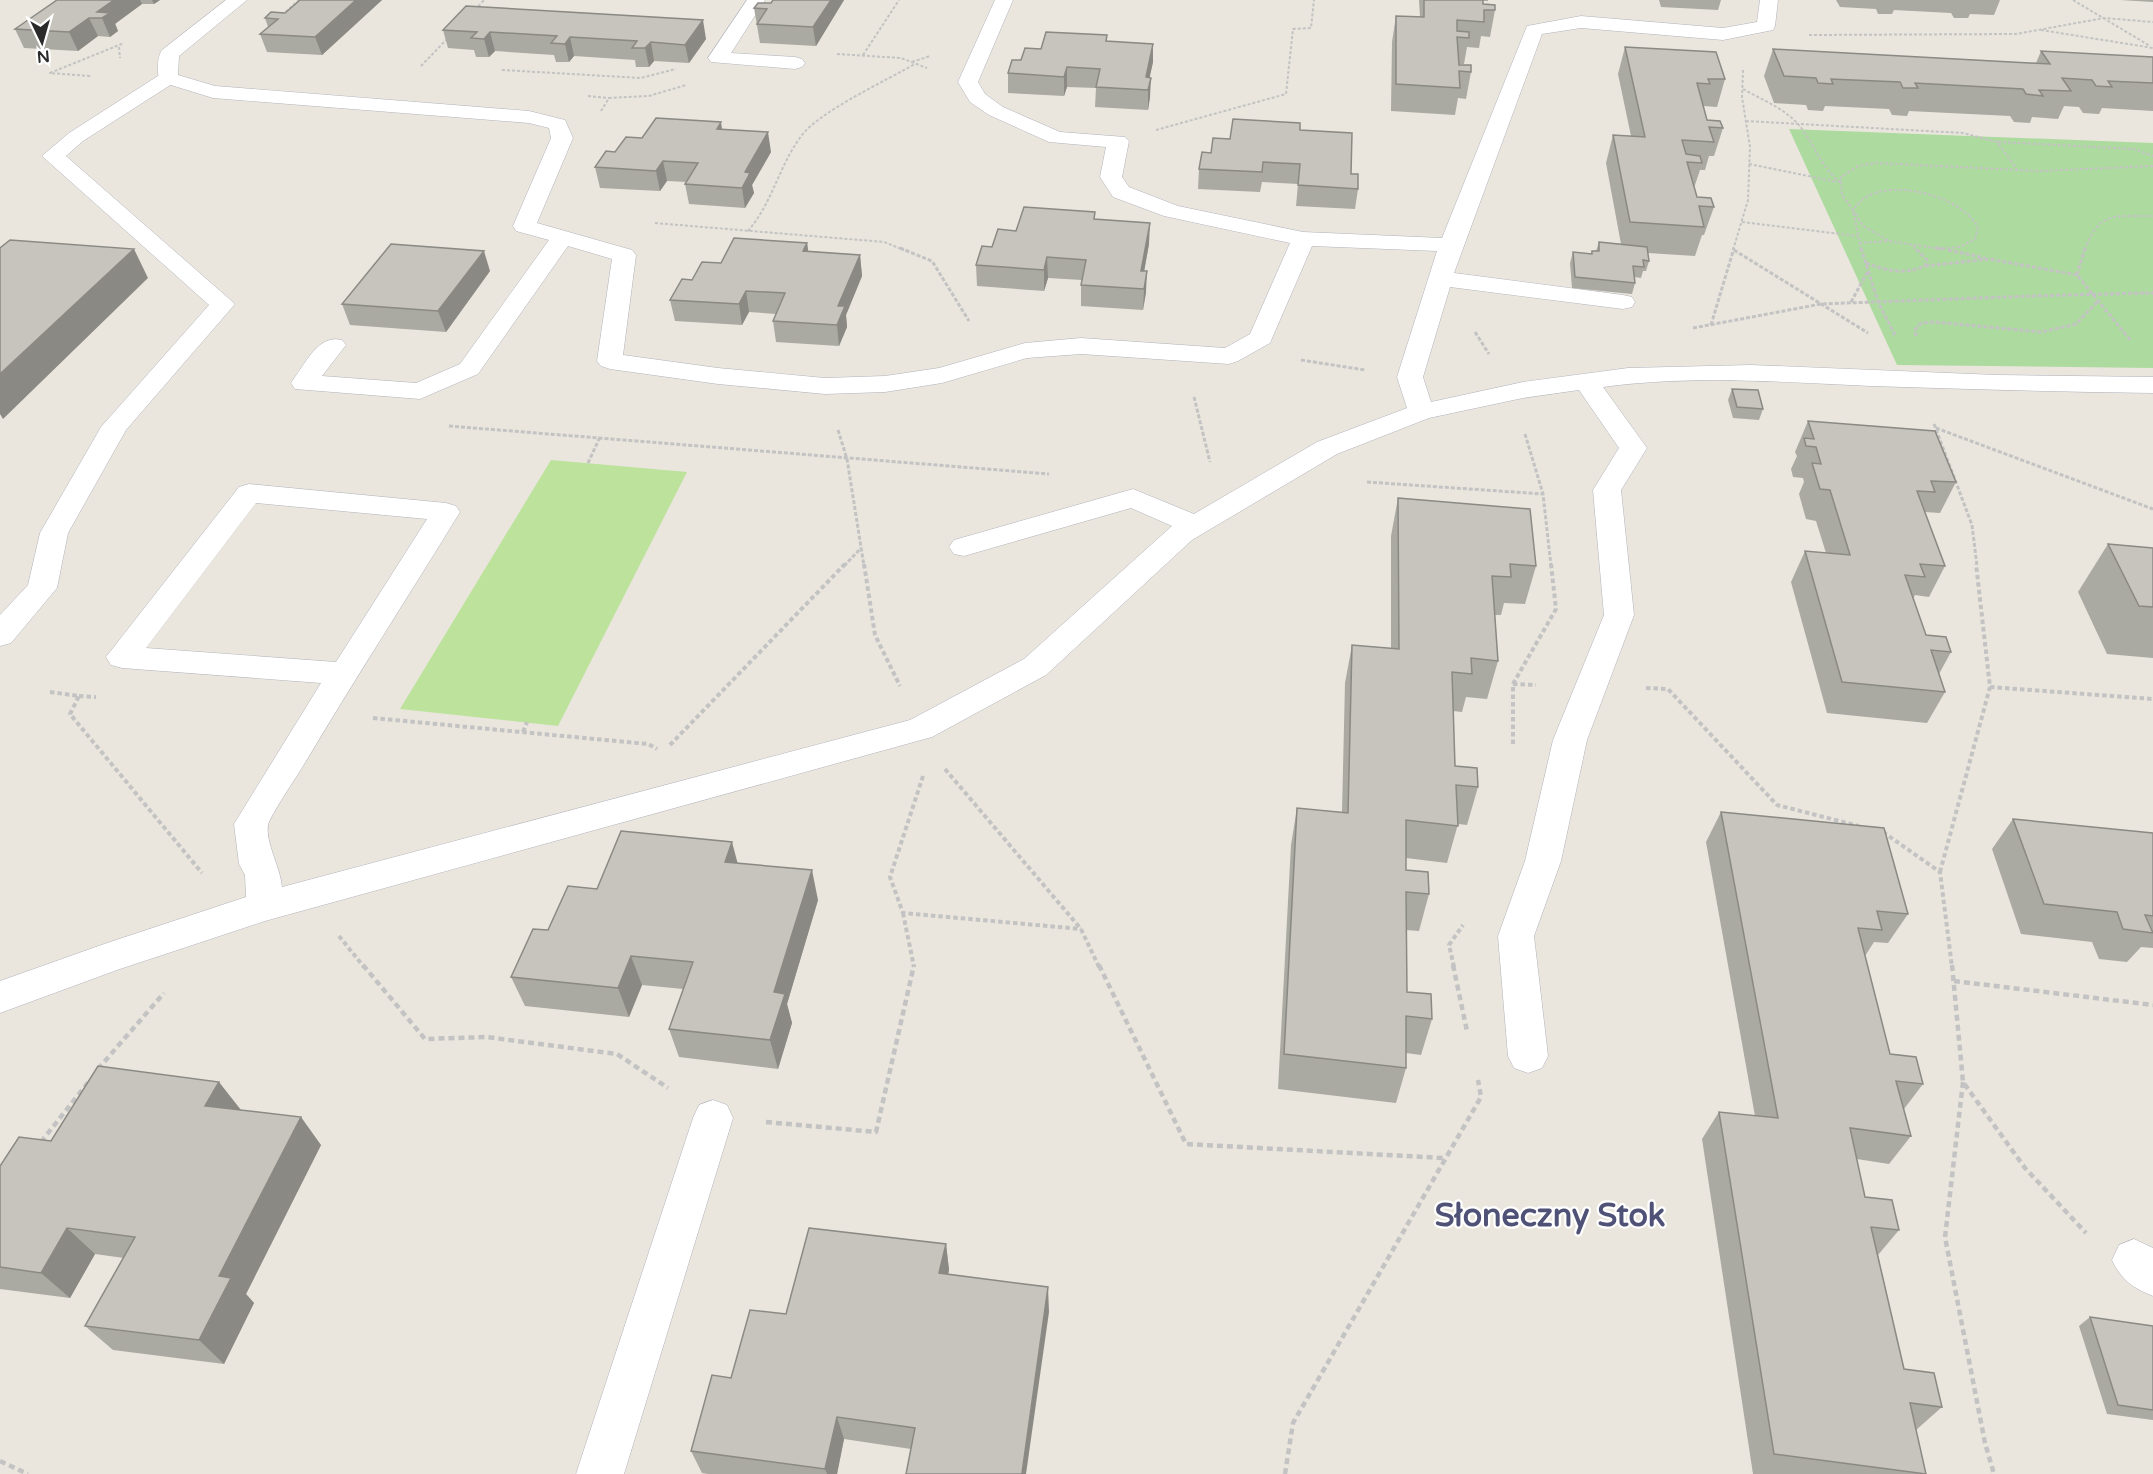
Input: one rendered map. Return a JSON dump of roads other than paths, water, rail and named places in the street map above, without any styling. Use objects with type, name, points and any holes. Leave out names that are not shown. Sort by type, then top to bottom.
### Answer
[{"type":"street","points":[[168,78],[169,54],[238,0]]},
{"type":"street","points":[[756,0],[718,58],[795,63]]},
{"type":"street","points":[[1004,0],[968,86],[977,98],[996,111],[1056,138],[1118,141],[1111,177],[1121,192],[1172,211],[1304,239],[1451,245]]},
{"type":"street","points":[[1421,412],[1410,377],[1451,245],[1534,30],[1581,22],[1723,34],[1766,26],[1769,0]]},
{"type":"street","points":[[0,635],[42,588],[54,533],[114,428],[223,304],[53,156],[76,137],[168,78],[213,92],[529,117],[558,124],[562,138],[524,226],[624,255],[610,362],[718,376],[825,386],[885,384],[942,375],[1025,351],[1081,346],[1229,356],[1262,338],[1304,239]]},
{"type":"street","points":[[333,345],[304,383],[420,391],[469,369],[563,237]]},
{"type":"street","points":[[1440,284],[1623,302]]},
{"type":"street","points":[[0,997],[107,958],[264,890],[310,894],[920,729],[1035,667],[1182,533],[1319,452],[1421,412],[1517,391],[1628,376],[1912,369],[2153,385]]},
{"type":"street","points":[[1528,1056],[1516,936],[1543,861],[1570,740],[1619,615],[1607,490],[1633,448],[1586,382]]},
{"type":"street","points":[[264,890],[257,864],[251,824],[318,713],[345,674],[446,512],[249,493],[122,657],[345,674]]},
{"type":"street","points":[[964,548],[1133,498],[1195,525]]},
{"type":"street","points":[[600,1474],[713,1118]]},
{"type":"district","name":"Słoneczny Stok","points":[[1550,1216]]}]
